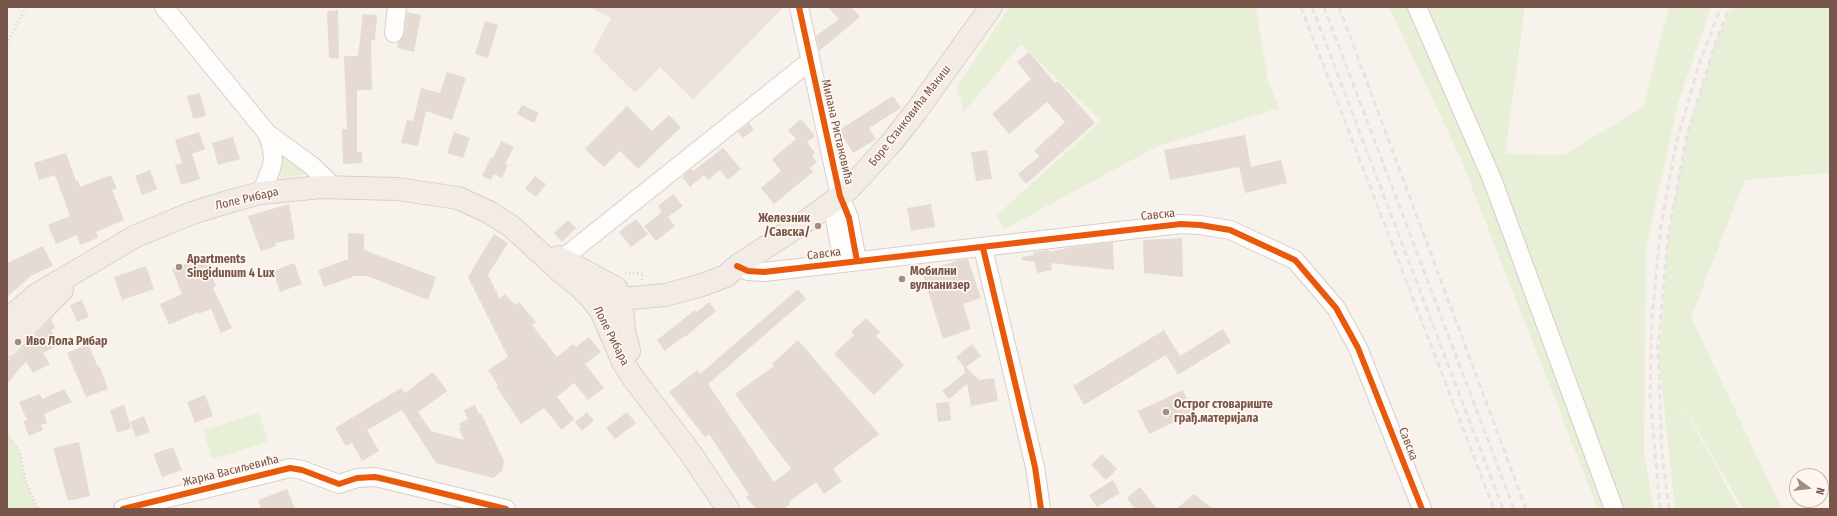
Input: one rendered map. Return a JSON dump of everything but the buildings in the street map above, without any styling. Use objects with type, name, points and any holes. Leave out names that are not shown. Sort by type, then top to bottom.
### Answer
[{"type":"main road","name":"Боре Станковића Макиш","points":[[737,266],[840,196],[875,162],[903,128],[991,7]]},
{"type":"main road","name":"Лоле Рибара","points":[[7,320],[36,295],[80,270],[117,246],[150,230],[198,211],[261,193],[303,188],[403,189],[458,198],[489,212],[512,227],[561,272],[606,291]]},
{"type":"main road","name":"Лоле Рибара","points":[[529,241],[562,259],[606,291],[623,362],[633,378],[690,451],[728,509]]},
{"type":"main road","name":"Савска","points":[[606,291],[685,275],[723,265],[737,266]]},
{"type":"main road","points":[[606,291],[683,291],[726,276],[737,266]]},
{"type":"main road","points":[[7,346],[80,270]]},
{"type":"street","points":[[164,7],[267,133],[311,165],[335,188]]},
{"type":"street","points":[[394,33],[397,7]]},
{"type":"street","name":"Милана Ристановића","points":[[798,7],[840,196],[835,219],[850,262]]},
{"type":"street","points":[[1417,7],[1492,179],[1614,509]]},
{"type":"street","points":[[562,259],[810,61]]},
{"type":"street","points":[[261,193],[268,178],[273,160],[272,148],[267,133]]},
{"type":"street","name":"Савска","points":[[737,266],[748,271],[764,272],[983,248],[1159,226],[1193,224],[1230,230],[1295,260],[1336,308],[1358,348],[1422,509]]},
{"type":"street","points":[[983,248],[1033,460],[1041,509]]},
{"type":"street","name":"Жарка Васиљевића","points":[[123,509],[290,468],[302,470],[339,484],[357,478],[375,477],[506,509]]},
{"type":"path","points":[[7,44],[26,7]]},
{"type":"path","points":[[606,291],[643,274],[642,283]]},
{"type":"path","points":[[7,434],[20,452],[25,479],[38,509]]},
{"type":"shaded area","points":[[590,7],[784,7],[693,99],[660,67],[635,93],[593,51],[611,18]]},
{"type":"green space","points":[[1009,7],[1256,7],[1268,81],[1279,108],[1156,147],[1005,229],[996,216],[1101,121],[1021,44],[964,112],[957,87]]},
{"type":"green space","points":[[1389,7],[1525,7],[1505,154],[1564,155],[1643,107],[1669,7],[1711,7],[1678,103],[1646,247],[1644,454],[1654,509],[1598,509],[1460,157]]},
{"type":"green space","points":[[1733,7],[1830,7],[1830,173],[1745,180],[1691,317],[1782,509],[1743,509],[1673,387],[1739,509],[1675,509],[1659,361],[1668,236],[1687,135],[1717,38]]},
{"type":"green space","points":[[285,153],[310,174],[277,178]]},
{"type":"green space","points":[[259,413],[268,442],[212,459],[203,430]]},
{"type":"green space","points":[[7,434],[20,452],[25,479],[38,509],[7,509]]},
{"type":"railway","points":[[1301,7],[1494,509]]},
{"type":"railway","points":[[1312,7],[1503,509]]},
{"type":"railway","points":[[1324,7],[1514,509]]},
{"type":"railway","points":[[1339,7],[1526,509]]},
{"type":"railway","points":[[1660,509],[1650,395],[1652,316],[1661,225],[1676,144],[1699,64],[1721,7]]},
{"type":"railway","points":[[1669,509],[1662,454],[1658,347],[1668,236],[1687,135],[1717,38],[1730,7]]},
{"type":"cycle path","points":[[799,7],[840,196],[849,218],[857,261]]},
{"type":"cycle path","points":[[737,266],[748,271],[764,272],[1181,224],[1200,225],[1230,230],[1295,260],[1336,308],[1358,348],[1422,509]]},
{"type":"cycle path","points":[[983,248],[1035,467],[1041,509]]},
{"type":"cycle path","points":[[123,509],[290,468],[302,470],[339,484],[357,478],[375,477],[506,509]]},
{"type":"place","name":"Железник /Савска/","points":[[818,226]]},
{"type":"place","name":"Apartments Singidunum 4 Lux","points":[[179,267]]},
{"type":"place","name":"Мобилни вулканизер","points":[[902,279]]},
{"type":"place","name":"Иво Лола Рибар","points":[[18,342]]},
{"type":"place","name":"Острог стовариште грађ.материјала","points":[[1166,412]]}]
